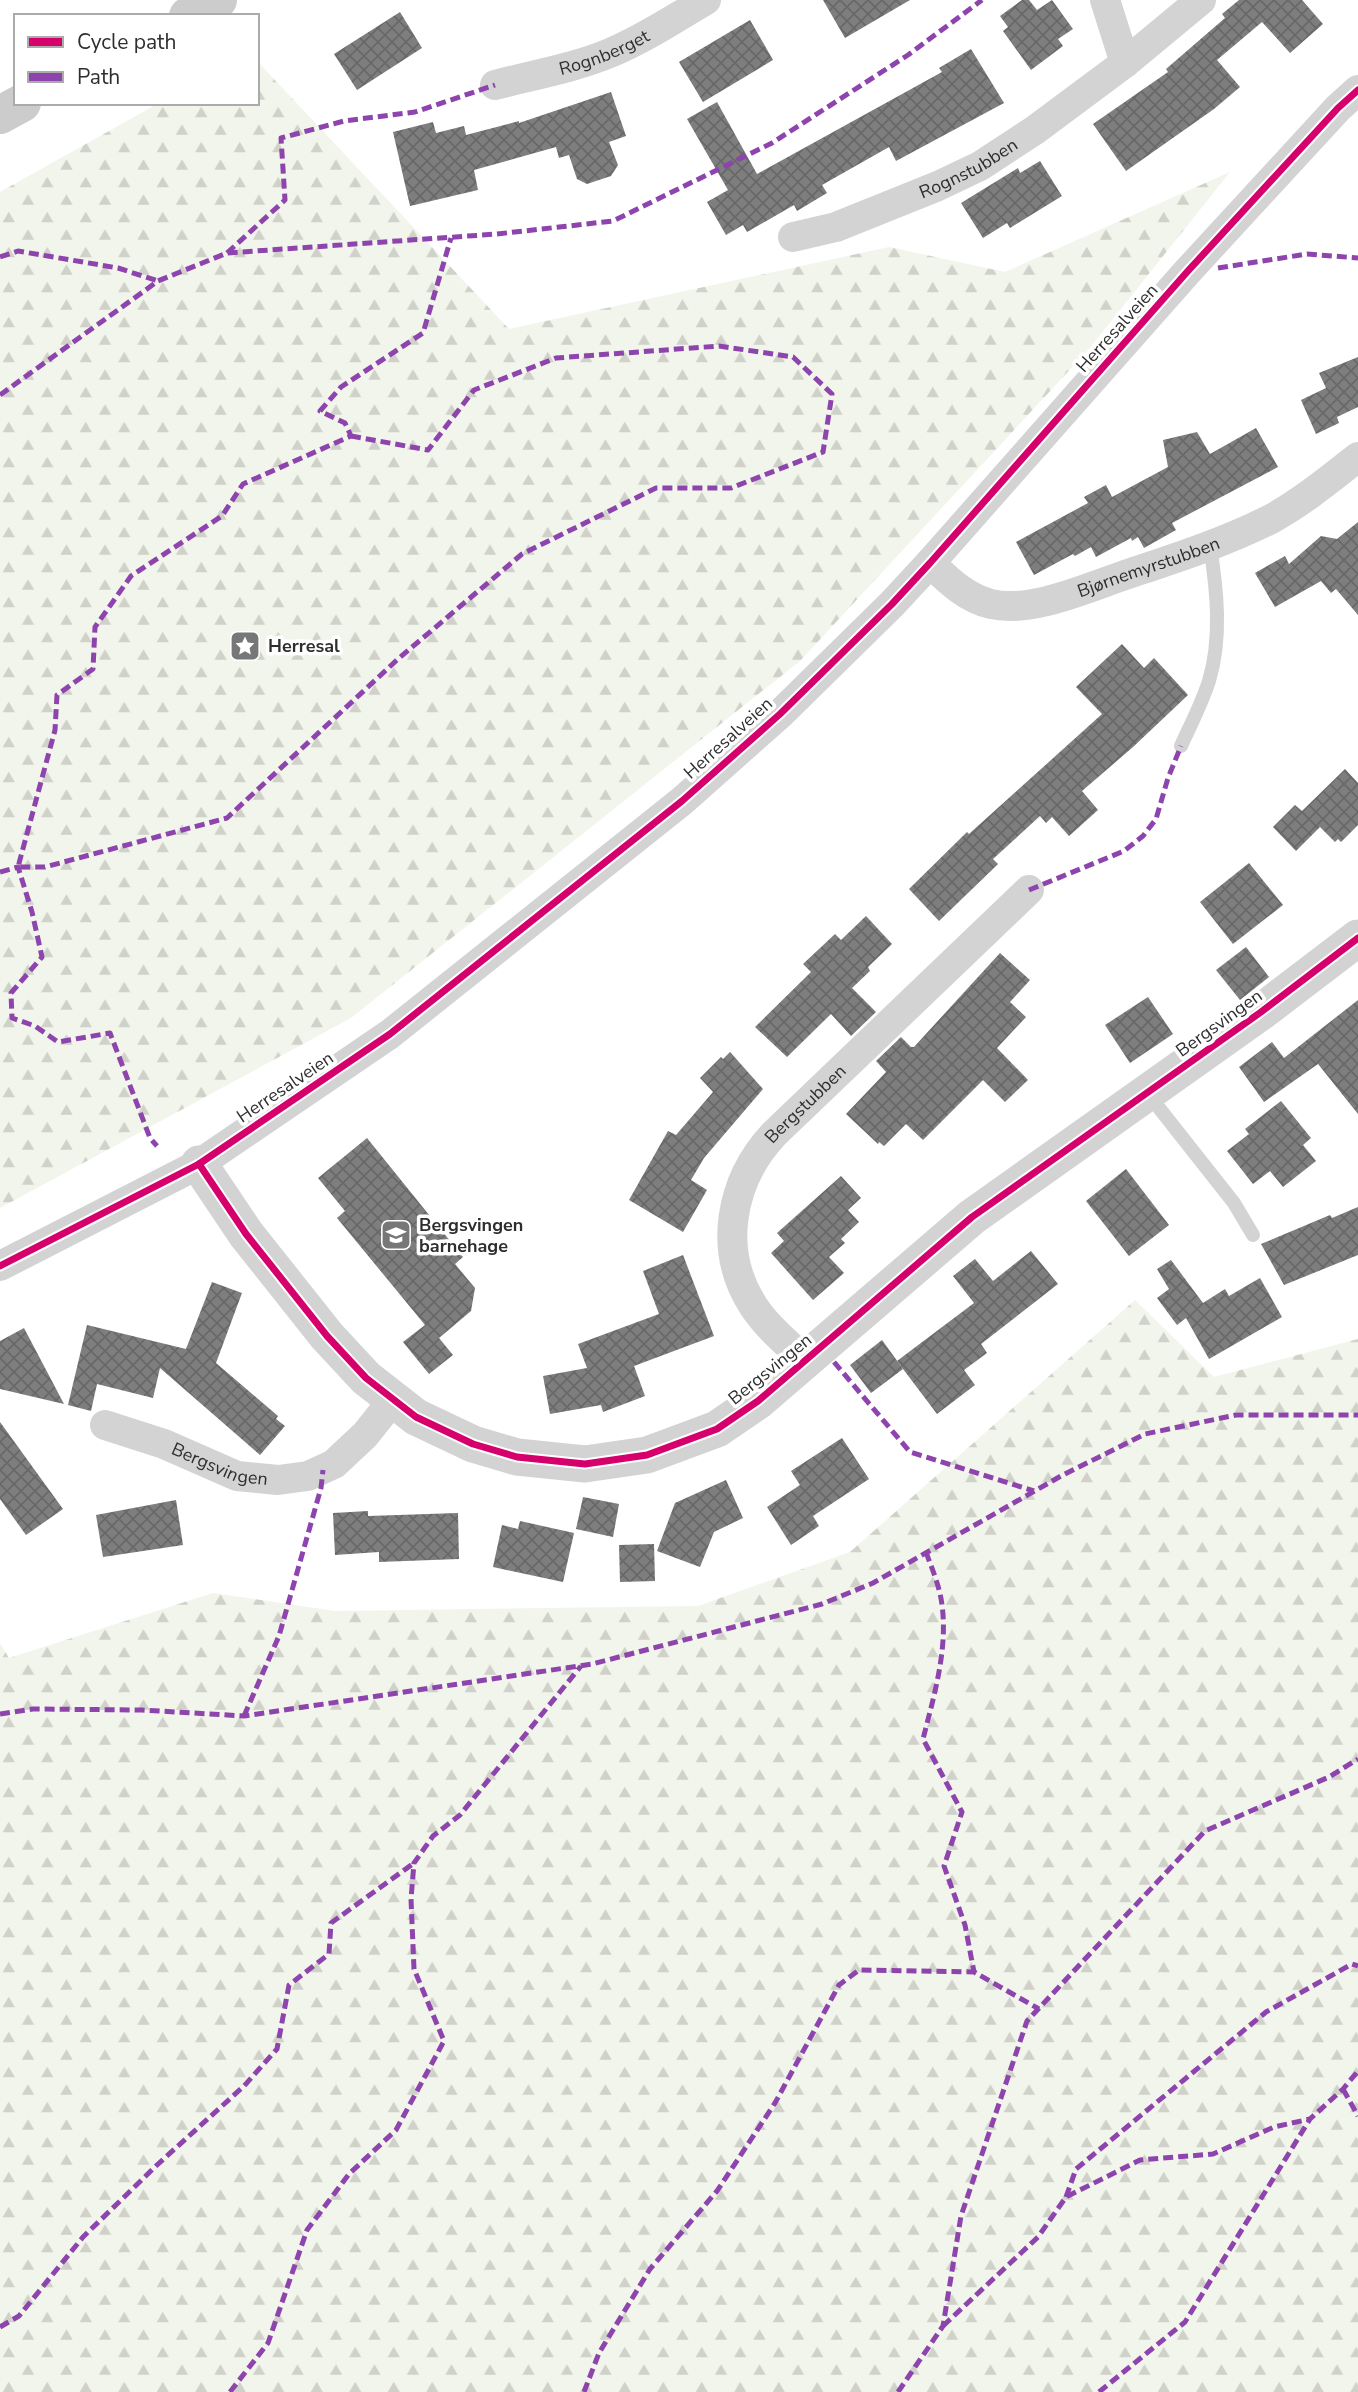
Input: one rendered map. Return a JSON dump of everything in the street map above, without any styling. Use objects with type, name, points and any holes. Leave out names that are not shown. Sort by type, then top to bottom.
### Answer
[{"type":"main road","points":[[192,14],[218,0]]},
{"type":"main road","points":[[0,115],[18,105]]},
{"type":"street","name":"Rognberget","points":[[495,85],[584,63],[609,54],[706,0]]},
{"type":"street","points":[[1105,0],[1125,63]]},
{"type":"street","name":"Rognstubben","points":[[793,237],[836,227],[980,166],[1035,130],[1125,63],[1201,0]]},
{"type":"street","name":"Herresalveien","points":[[0,1266],[199,1164],[390,1034],[682,801],[780,714],[892,604],[1187,272],[1338,108],[1358,90]]},
{"type":"street","name":"Bjørnemyrstubben","points":[[930,563],[960,590],[992,604],[1015,607],[1080,590],[1210,546],[1297,503],[1358,457]]},
{"type":"street","name":"Bergstubben","points":[[807,1362],[755,1310],[737,1271],[732,1232],[740,1187],[757,1152],[774,1134],[1028,890]]},
{"type":"street","name":"Bergsvingen","points":[[199,1164],[246,1234],[327,1336],[366,1378],[393,1400],[440,1430],[473,1444],[517,1457],[585,1464],[647,1455],[717,1429],[758,1401],[807,1362],[972,1217],[1261,1012],[1358,938]]},
{"type":"street","name":"Bergsvingen","points":[[105,1425],[164,1444],[237,1476],[278,1480],[307,1476],[334,1464],[365,1435],[393,1400]]},
{"type":"lane","points":[[1181,746],[1210,679],[1216,643],[1216,588],[1210,546]]},
{"type":"lane","points":[[1147,1094],[1234,1203],[1253,1235]]},
{"type":"green space","points":[[259,63],[509,329],[889,247],[1005,272],[1230,172],[1089,349],[800,661],[351,1018],[0,1208],[0,192],[155,105],[259,105]]},
{"type":"green space","points":[[1135,1300],[1214,1377],[1358,1339],[1358,2392],[0,2392],[0,1643],[9,1658],[213,1593],[335,1611],[698,1606],[850,1552]]},
{"type":"building","points":[[823,0],[910,0],[845,38]]},
{"type":"building","points":[[1022,0],[1029,0],[1037,10],[1052,0],[1073,29],[1058,39],[1063,46],[1031,70],[1003,31],[1008,27],[1000,16]]},
{"type":"building","points":[[1239,0],[1302,0],[1323,24],[1290,53],[1262,22],[1217,60],[1240,87],[1214,109],[1126,171],[1093,124],[1168,72],[1166,69],[1225,18],[1222,14]]},
{"type":"building","points":[[400,12],[422,48],[357,90],[334,54]]},
{"type":"building","points":[[750,20],[773,60],[703,102],[679,62]]},
{"type":"building","points":[[971,49],[1004,103],[896,161],[889,147],[822,185],[827,193],[797,211],[794,205],[747,232],[743,225],[726,235],[707,202],[728,190],[687,119],[717,102],[757,174],[942,72],[939,68]]},
{"type":"building","points":[[611,92],[626,136],[609,142],[618,165],[611,176],[587,184],[577,179],[569,155],[559,158],[556,147],[474,170],[478,190],[410,206],[393,132],[433,122],[436,133],[464,126],[466,135],[519,123]]},
{"type":"building","points":[[1040,161],[1062,196],[1010,228],[1007,223],[983,238],[961,203],[1018,168],[1020,173]]},
{"type":"building","points":[[1358,357],[1358,407],[1337,417],[1339,423],[1316,434],[1301,400],[1326,388],[1319,373]]},
{"type":"building","points":[[1256,428],[1278,467],[1172,523],[1176,530],[1144,548],[1138,537],[1132,541],[1131,538],[1096,557],[1091,547],[1034,575],[1016,542],[1088,503],[1084,497],[1106,485],[1112,497],[1168,467],[1163,440],[1197,432],[1210,454]]},
{"type":"building","points":[[1358,522],[1358,615],[1336,589],[1331,593],[1321,581],[1275,607],[1255,573],[1285,556],[1289,564],[1321,536],[1337,539]]},
{"type":"building","points":[[1122,644],[1144,668],[1154,658],[1188,695],[1082,791],[1098,810],[1069,836],[1052,817],[1046,823],[1040,816],[993,859],[998,864],[939,921],[909,889],[967,832],[969,834],[1102,714],[1076,687]]},
{"type":"building","points":[[1345,769],[1358,783],[1358,825],[1341,842],[1338,839],[1335,842],[1320,827],[1296,851],[1273,827],[1295,805],[1302,811]]},
{"type":"building","points":[[1249,863],[1283,905],[1233,944],[1200,902]]},
{"type":"building","points":[[866,916],[892,944],[868,967],[870,971],[852,988],[876,1012],[851,1036],[831,1014],[787,1057],[755,1027],[811,972],[803,964],[835,934],[841,940]]},
{"type":"building","points":[[1246,947],[1269,977],[1240,1000],[1216,970]]},
{"type":"building","points":[[1000,953],[1030,980],[1010,1002],[1026,1017],[997,1048],[1028,1080],[1005,1102],[983,1080],[923,1140],[906,1124],[884,1146],[879,1142],[878,1144],[846,1114],[886,1072],[876,1061],[901,1037],[914,1047]]},
{"type":"building","points":[[1148,997],[1173,1034],[1130,1063],[1105,1025]]},
{"type":"building","points":[[1358,1000],[1358,1114],[1318,1064],[1264,1102],[1239,1067],[1272,1042],[1284,1058]]},
{"type":"building","points":[[730,1052],[763,1089],[704,1158],[691,1180],[707,1190],[683,1232],[629,1200],[668,1131],[676,1135],[713,1092],[700,1078],[721,1057],[723,1059]]},
{"type":"building","points":[[1281,1101],[1311,1138],[1303,1145],[1316,1161],[1283,1187],[1270,1171],[1253,1184],[1227,1151],[1249,1134],[1245,1129]]},
{"type":"building","points":[[367,1138],[463,1257],[455,1264],[475,1288],[471,1311],[439,1338],[453,1355],[429,1374],[403,1342],[425,1325],[337,1218],[345,1211],[318,1178]]},
{"type":"building","points":[[1126,1169],[1169,1225],[1129,1256],[1086,1201]]},
{"type":"building","points":[[841,1176],[861,1198],[848,1210],[859,1222],[841,1239],[845,1243],[829,1257],[844,1273],[813,1300],[771,1253],[784,1241],[777,1233]]},
{"type":"building","points":[[1358,1207],[1358,1255],[1284,1285],[1261,1244],[1330,1215],[1332,1218]]},
{"type":"building","points":[[1031,1251],[1058,1284],[981,1344],[987,1353],[964,1370],[975,1385],[937,1414],[897,1361],[974,1303],[953,1276],[975,1259],[993,1281]]},
{"type":"building","points":[[683,1255],[714,1336],[634,1366],[645,1396],[603,1412],[601,1405],[550,1414],[543,1376],[587,1368],[578,1344],[659,1314],[643,1271]]},
{"type":"building","points":[[1171,1260],[1203,1303],[1225,1289],[1229,1296],[1260,1278],[1282,1317],[1209,1359],[1186,1318],[1177,1325],[1157,1298],[1169,1289],[1157,1269]]},
{"type":"building","points":[[212,1282],[242,1293],[216,1363],[278,1416],[276,1419],[285,1426],[260,1455],[160,1368],[153,1398],[97,1384],[91,1411],[68,1405],[87,1325],[186,1349]]},
{"type":"building","points":[[24,1328],[64,1404],[0,1389],[0,1341]]},
{"type":"building","points":[[882,1340],[903,1369],[871,1393],[850,1365]]},
{"type":"building","points":[[0,1422],[63,1509],[26,1535],[0,1499]]},
{"type":"building","points":[[842,1438],[869,1479],[813,1516],[819,1526],[791,1545],[767,1507],[800,1485],[791,1471]]},
{"type":"building","points":[[726,1480],[743,1518],[714,1532],[700,1567],[657,1551],[675,1503]]},
{"type":"building","points":[[583,1497],[619,1504],[613,1537],[576,1529]]},
{"type":"building","points":[[176,1500],[183,1545],[103,1557],[96,1515]]},
{"type":"building","points":[[368,1511],[368,1516],[458,1513],[459,1559],[379,1562],[379,1552],[335,1555],[333,1513]]},
{"type":"building","points":[[520,1521],[574,1533],[563,1582],[493,1567],[502,1525],[518,1529]]},
{"type":"building","points":[[654,1544],[655,1581],[620,1582],[619,1545]]},
{"type":"marked path","points":[[0,395],[158,281],[227,253],[497,234],[613,221],[772,143],[908,55],[982,0]]},
{"type":"marked path","points":[[227,253],[285,200],[281,138],[344,121],[415,112],[495,85]]},
{"type":"marked path","points":[[351,436],[428,450],[474,390],[556,358],[719,346],[793,357],[832,394],[823,452],[731,488],[656,488],[522,554],[398,659],[227,818],[45,867],[18,867],[55,730],[57,695],[93,669],[95,627],[131,576],[222,516],[243,484],[351,436],[345,423],[320,411],[341,387],[423,333],[451,238]]},
{"type":"marked path","points":[[0,257],[18,251],[118,268],[158,281]]},
{"type":"marked path","points":[[1218,268],[1307,254],[1358,258]]},
{"type":"marked path","points":[[1029,890],[1124,851],[1143,836],[1156,819],[1181,746]]},
{"type":"marked path","points":[[0,872],[18,867],[42,957],[11,993],[12,1018],[35,1026],[58,1042],[110,1033],[150,1138],[157,1146]]},
{"type":"marked path","points":[[834,1362],[910,1452],[1034,1491]]},
{"type":"marked path","points":[[0,1714],[33,1709],[142,1710],[244,1716],[592,1664],[822,1604],[873,1583],[1061,1476],[1145,1434],[1236,1415],[1358,1415]]},
{"type":"marked path","points":[[244,1716],[279,1636],[321,1488],[323,1470]]},
{"type":"marked path","points":[[926,1552],[941,1598],[943,1638],[939,1672],[923,1739],[962,1812],[944,1866],[965,1925],[974,1972]]},
{"type":"marked path","points":[[230,2392],[268,2343],[307,2230],[349,2174],[396,2130],[444,2041],[414,1969],[411,1899],[414,1863],[433,1836],[460,1815],[581,1666]]},
{"type":"marked path","points":[[898,2392],[943,2326],[961,2216],[1027,2021],[1205,1831],[1329,1777],[1358,1759]]},
{"type":"marked path","points":[[0,2327],[19,2316],[83,2237],[244,2086],[277,2049],[289,1985],[329,1954],[331,1923],[414,1863]]},
{"type":"marked path","points":[[1066,2197],[1076,2169],[1266,2012],[1352,1964],[1358,1966]]},
{"type":"marked path","points":[[584,2392],[599,2353],[650,2269],[717,2191],[775,2103],[839,1985],[859,1970],[974,1972],[1039,2009]]},
{"type":"marked path","points":[[1099,2392],[1185,2322],[1310,2119],[1343,2089],[1358,2071]]},
{"type":"marked path","points":[[1343,2089],[1358,2116]]},
{"type":"marked path","points":[[943,2326],[1038,2237],[1066,2197],[1140,2160],[1213,2154],[1274,2127],[1310,2119]]},
{"type":"cycle path","points":[[0,1266],[199,1164],[390,1034],[682,801],[780,714],[892,604],[1187,272],[1338,108],[1358,90]]},
{"type":"cycle path","points":[[199,1164],[246,1234],[327,1336],[366,1378],[416,1417],[473,1444],[517,1457],[585,1464],[647,1455],[717,1429],[758,1401],[972,1217],[1261,1012],[1358,938]]},
{"type":"place","name":"Herresal","points":[[245,646]]},
{"type":"place","name":"Bergsvingen barnehage","points":[[396,1235]]}]
